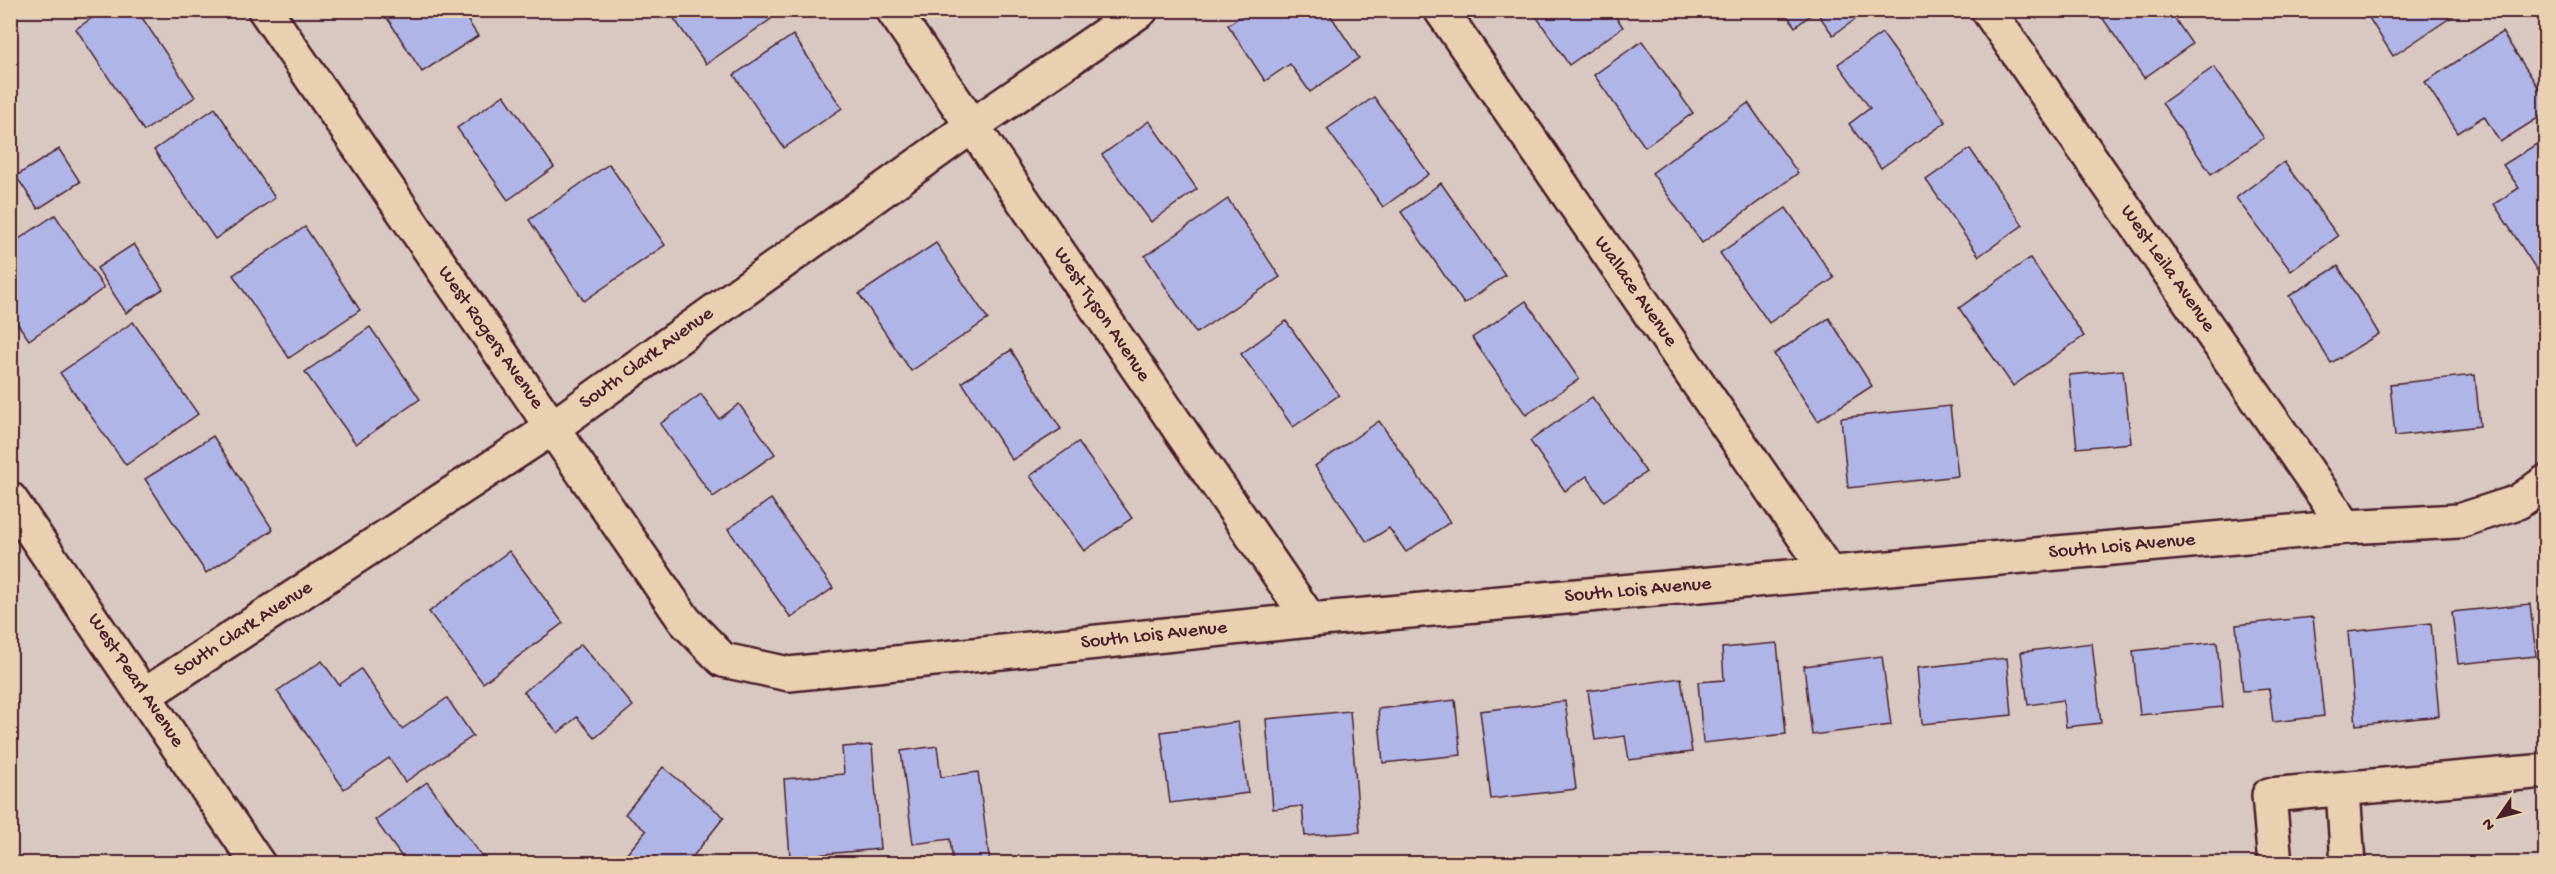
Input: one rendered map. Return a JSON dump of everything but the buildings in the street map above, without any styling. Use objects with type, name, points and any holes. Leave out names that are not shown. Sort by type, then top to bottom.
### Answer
[{"type":"street","name":"West Rogers Avenue","points":[[265,10],[685,621],[723,660]]},
{"type":"street","name":"West Tyson Avenue","points":[[892,10],[1310,620]]},
{"type":"street","name":"South Clark Avenue","points":[[145,696],[552,428],[972,126],[1141,10]]},
{"type":"street","name":"Wallace Avenue","points":[[1441,10],[1829,573]]},
{"type":"street","name":"West Leila Avenue","points":[[1988,10],[2346,527]]},
{"type":"street","name":"South Lois Avenue","points":[[723,660],[789,674],[1310,620],[2346,527],[2459,521],[2518,502],[2546,482]]},
{"type":"street","name":"West Pearl Avenue","points":[[10,499],[258,864]]},
{"type":"street","points":[[2275,864],[2269,795],[2546,771]]},
{"type":"street","points":[[2343,790],[2349,864]]}]
